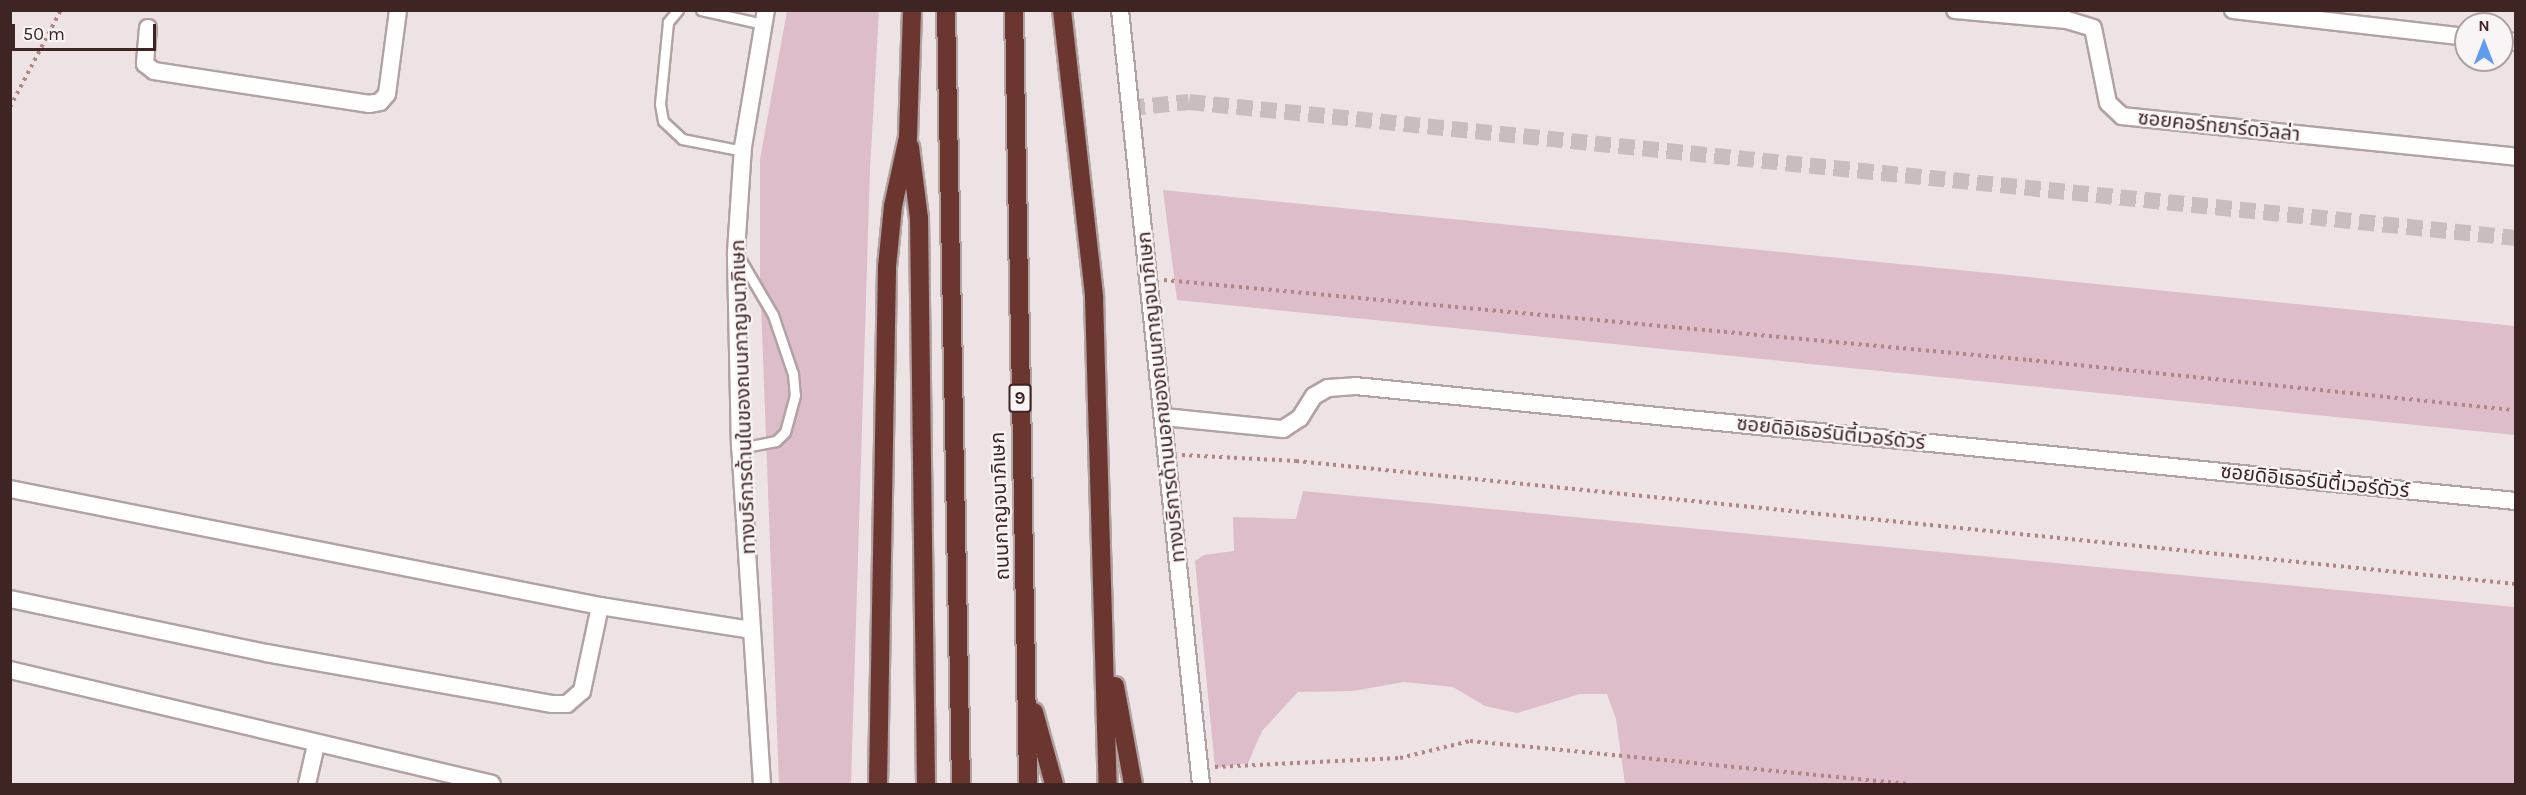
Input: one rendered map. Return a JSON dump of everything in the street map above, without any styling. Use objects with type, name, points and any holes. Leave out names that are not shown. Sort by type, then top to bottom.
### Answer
[{"type":"highway","points":[[912,10],[908,136],[919,218],[926,784]]},
{"type":"highway","points":[[946,10],[961,784]]},
{"type":"highway","name":"ถนนกาญจนาภิเษก","points":[[1014,10],[1016,236],[1028,690],[1028,784]]},
{"type":"highway","points":[[1062,10],[1094,297],[1108,784]]},
{"type":"highway","points":[[878,784],[886,267],[893,206],[908,136]]},
{"type":"highway","points":[[1105,631],[1133,784]]},
{"type":"highway","points":[[1028,690],[1053,784]]},
{"type":"street","points":[[148,28],[145,64],[154,71],[369,104],[380,102],[387,94],[398,10]]},
{"type":"street","name":"ทางบริการด้านนอกของถนนกาญจนาภิเษก","points":[[1120,10],[1169,454],[1200,776]]},
{"type":"street","name":"ซอยคอร์ทยาร์ดวิลล่า","points":[[1955,10],[2067,20],[2093,28],[2109,103],[2122,116],[2516,157]]},
{"type":"street","points":[[2233,10],[2454,36]]},
{"type":"street","name":"ทางบริการด้านในของถนนกาญจนาภิเษก","points":[[762,784],[740,448],[736,252],[743,151],[764,17]]},
{"type":"street","name":"ซอยดิอิเธอร์นิตี้เวอร์ดัวร์","points":[[1164,417],[1283,429],[1300,418],[1314,396],[1328,388],[1355,386],[2516,501]]},
{"type":"street","points":[[10,489],[600,606],[752,630]]},
{"type":"street","points":[[10,599],[266,653],[553,704],[567,704],[582,691],[600,606]]},
{"type":"street","points":[[10,670],[316,745],[492,784]]},
{"type":"street","points":[[307,784],[316,745]]},
{"type":"lane","points":[[678,10],[668,22],[660,105],[663,121],[682,139],[743,151]]},
{"type":"lane","points":[[701,10],[764,17]]},
{"type":"lane","points":[[736,252],[773,315],[793,374],[795,395],[785,432],[776,441],[740,448]]},
{"type":"path","points":[[10,107],[61,10]]},
{"type":"path","points":[[1149,279],[2029,360],[2516,410]]},
{"type":"path","points":[[1169,454],[1296,461],[2516,584]]},
{"type":"path","points":[[1200,776],[1400,758],[1470,741],[1911,784]]},
{"type":"shaded area","points":[[787,11],[879,11],[870,169],[851,784],[779,784],[760,277],[760,159]]},
{"type":"shaded area","points":[[1163,190],[2515,326],[2515,435],[1177,300]]},
{"type":"shaded area","points":[[1303,491],[2515,607],[2515,784],[1625,784],[1616,719],[1607,694],[1580,694],[1517,713],[1485,706],[1453,687],[1404,682],[1353,691],[1298,692],[1262,731],[1248,763],[1215,768],[1195,561],[1204,555],[1234,551],[1233,517],[1296,519]]},
{"type":"tunnel","points":[[1129,108],[1189,102],[2516,238]]}]
